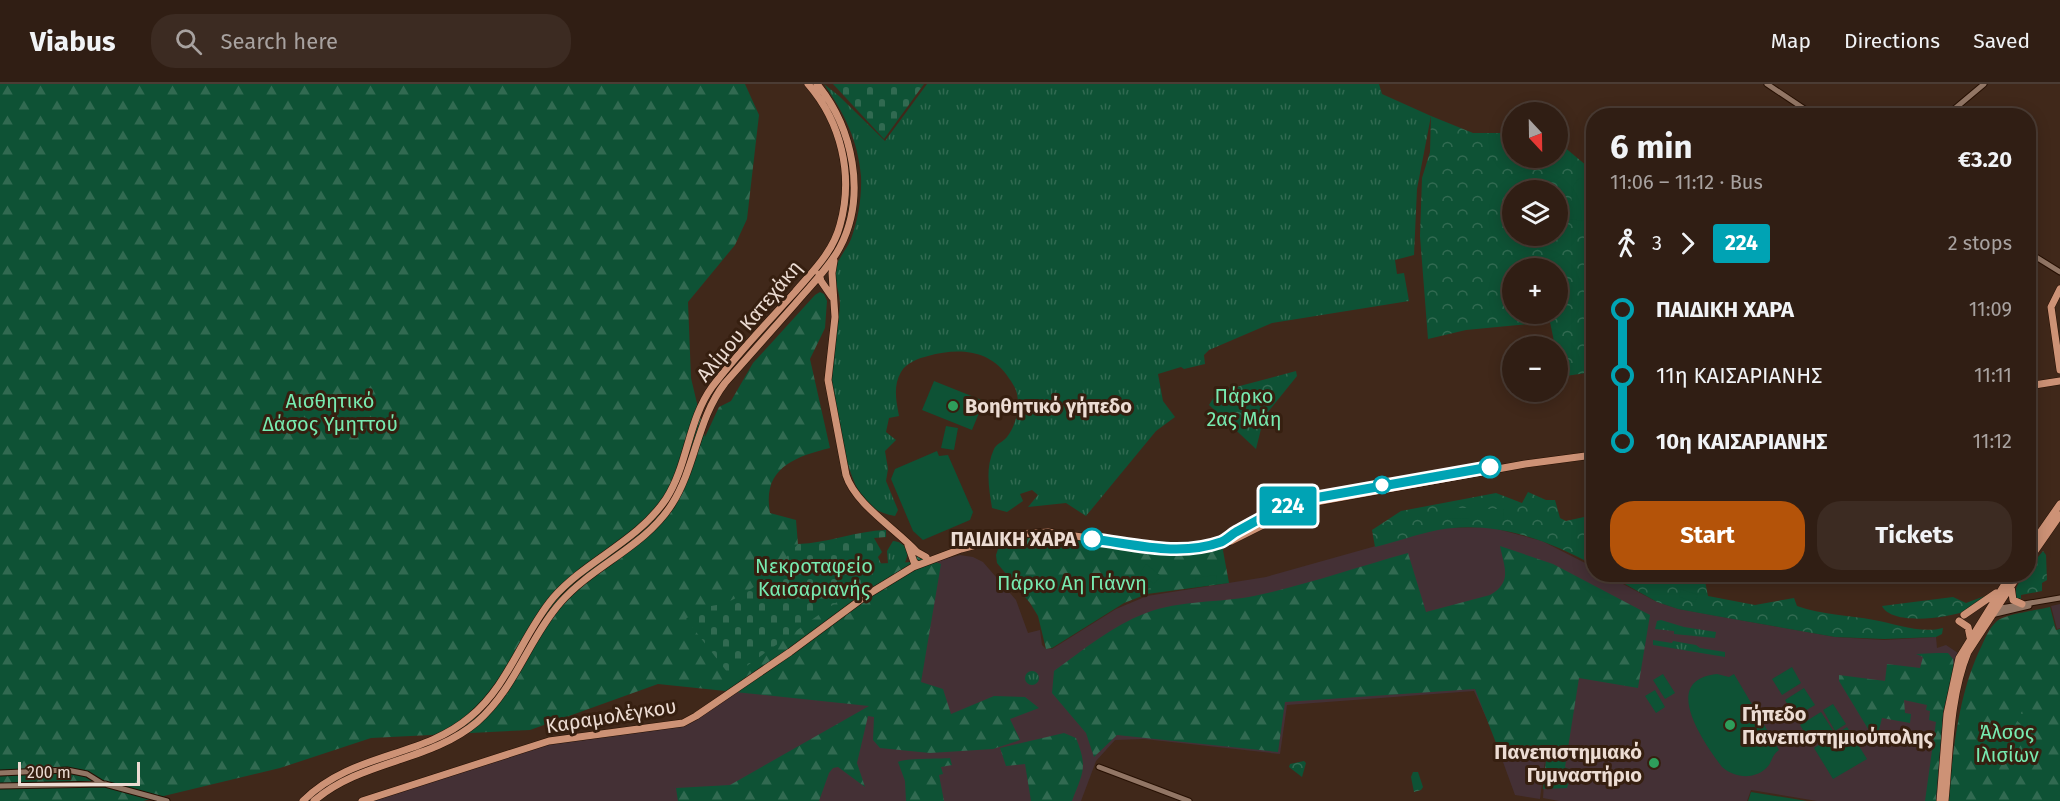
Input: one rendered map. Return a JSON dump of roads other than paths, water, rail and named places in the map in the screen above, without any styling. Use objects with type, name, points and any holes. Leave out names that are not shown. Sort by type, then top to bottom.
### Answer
[{"type":"main road","name":"Αλίμου Κατεχάκη","points":[[303,801],[323,784],[344,771],[450,731],[472,716],[500,683],[553,599],[572,580],[634,533],[659,508],[671,491],[707,394],[821,262],[833,244],[840,226],[845,196],[845,171],[836,130],[823,103],[808,84]]},
{"type":"main road","name":"Αλίμου Κατεχάκη","points":[[314,801],[348,778],[446,742],[484,716],[507,687],[545,622],[559,603],[577,586],[640,538],[665,514],[678,494],[714,398],[819,276],[835,256],[844,238],[850,219],[853,196],[850,148],[844,128],[817,84]]},
{"type":"main road","points":[[835,256],[832,273],[835,306],[828,380],[848,483],[861,500],[907,542],[917,560]]},
{"type":"main road","points":[[821,262],[819,276],[835,306]]},
{"type":"main road","points":[[810,287],[828,291]]},
{"type":"main road","points":[[2060,289],[2052,302],[2051,312],[2060,370]]},
{"type":"main road","points":[[2036,387],[2060,383]]},
{"type":"main road","points":[[917,560],[939,558],[961,549],[1028,532],[1048,532],[1176,550],[1201,547],[1231,541],[1305,504],[1586,454]]},
{"type":"main road","points":[[2036,538],[2060,504]]},
{"type":"main road","points":[[2036,550],[2060,515]]},
{"type":"main road","points":[[917,560],[926,557],[939,558]]},
{"type":"main road","name":"Καραμολέγκου","points":[[362,801],[549,741],[683,723],[790,652],[867,595],[901,574],[917,560]]},
{"type":"main road","points":[[1946,801],[1955,701],[1962,668],[1968,652],[2006,582]]},
{"type":"main road","points":[[1940,801],[1949,701],[1959,658],[1970,638],[2014,582]]},
{"type":"main road","points":[[2011,586],[2013,600],[2022,604]]},
{"type":"main road","points":[[1970,638],[1968,627],[1962,618],[2001,589]]},
{"type":"street","points":[[1767,84],[1803,108]]},
{"type":"street","points":[[1956,108],[1984,84]]},
{"type":"street","points":[[2036,257],[2060,272]]},
{"type":"street","points":[[1990,612],[2060,598]]},
{"type":"street","points":[[1990,612],[2022,604],[2037,603]]},
{"type":"street","points":[[1099,767],[1189,801]]},
{"type":"street","points":[[0,773],[67,770],[87,774],[105,784],[167,801]]},
{"type":"street","points":[[0,786],[105,784]]},
{"type":"place","name":"Βοηθητικό γήπεδο","points":[[953,406]]},
{"type":"place","name":"ΠΑΙΔΙΚΗ ΧΑΡΑ","points":[[1092,539]]},
{"type":"place","name":"Γήπεδο Πανεπιστημιούπολης","points":[[1730,725]]},
{"type":"place","name":"Πανεπιστημιακό Γυμναστήριο","points":[[1654,763]]},
{"type":"park label","name":"Πάρκο 2ας Μάη","points":[[1244,408]]},
{"type":"park label","name":"Αισθητικό Δάσος Υμηττού","points":[[330,412]]},
{"type":"park label","name":"Νεκροταφείο Καισαριανής","points":[[814,578]]},
{"type":"park label","name":"Πάρκο Αη Γιάννη","points":[[1072,583]]},
{"type":"park label","name":"Άλσος Ιλισίων","points":[[2007,744]]}]
